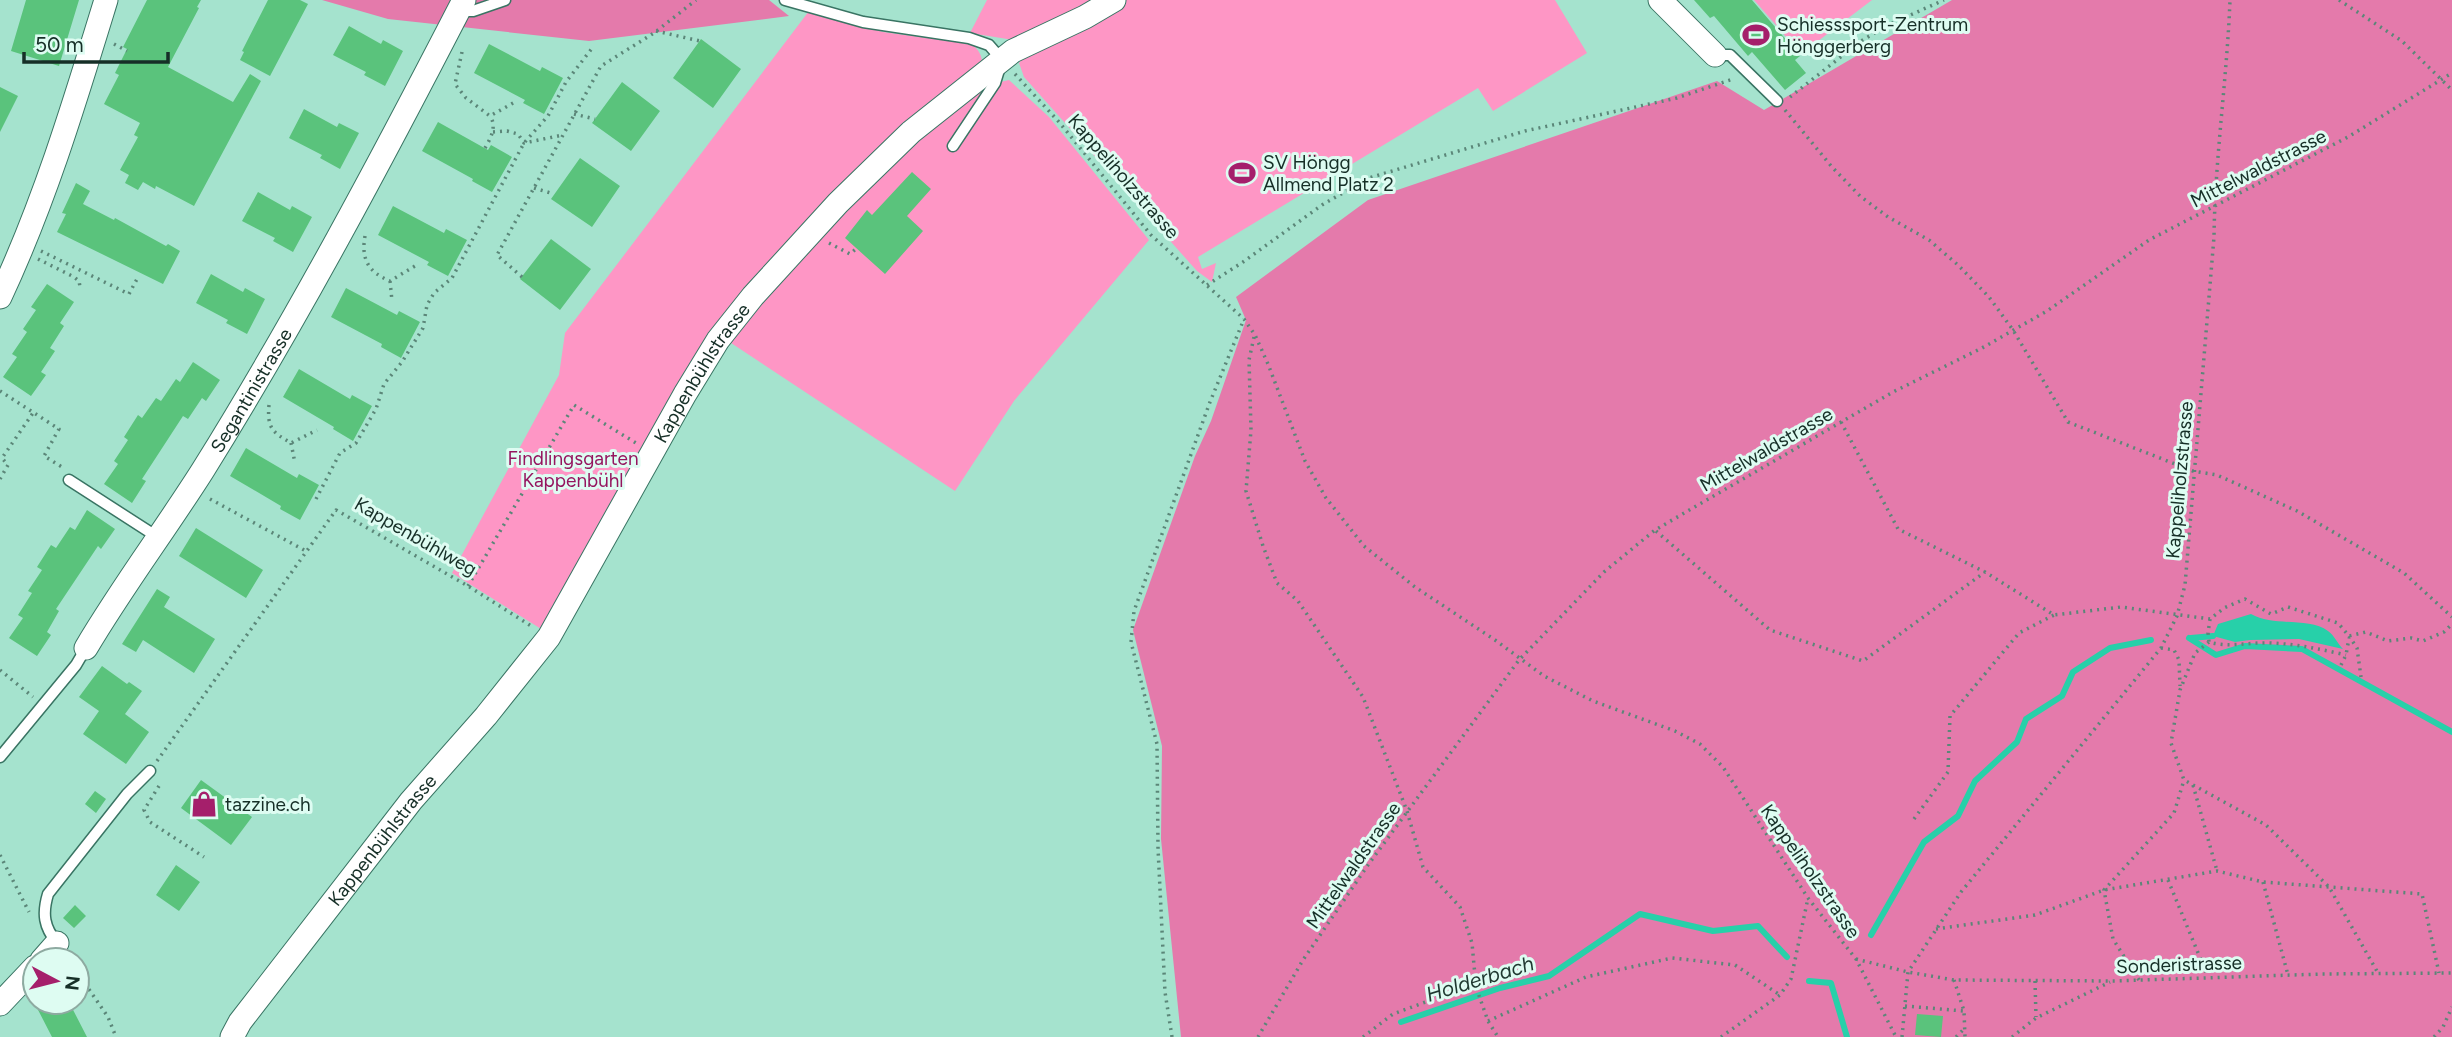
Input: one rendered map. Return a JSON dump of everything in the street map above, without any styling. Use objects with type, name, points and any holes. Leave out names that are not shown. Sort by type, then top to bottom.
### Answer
[{"type":"street","points":[[0,297],[52,173],[106,0]]},
{"type":"street","name":"Kappenbühlstrasse","points":[[232,1037],[240,1022],[411,801],[486,716],[549,637],[718,341],[782,262],[838,202],[911,132],[1013,51],[1085,17],[1114,0]]},
{"type":"street","points":[[1660,0],[1715,55]]},
{"type":"street","name":"Segantinistrasse","points":[[86,648],[204,469],[387,148],[462,4]]},
{"type":"street","points":[[0,1004],[21,982]]},
{"type":"lane","points":[[462,4],[472,11],[505,0]]},
{"type":"lane","points":[[785,0],[863,22],[969,38],[989,45],[1002,60],[995,83],[953,146]]},
{"type":"lane","points":[[1715,55],[1730,55],[1777,101]]},
{"type":"lane","points":[[68,475],[159,538]]},
{"type":"lane","name":"Segantinistrasse","points":[[0,757],[76,665],[86,648]]},
{"type":"lane","points":[[49,946],[44,908],[48,894],[127,794],[150,771]]},
{"type":"path","points":[[522,277],[496,255],[601,66],[656,31],[696,0]]},
{"type":"path","points":[[1944,0],[1888,24],[1861,41],[1780,105],[1860,196],[1888,217],[1929,240],[1989,296],[2013,330],[2068,422],[2193,471],[2217,475],[2297,511],[2404,573],[2452,617]]},
{"type":"path","name":"Kappeliholzstrasse","points":[[1002,60],[1059,122],[1151,235],[1244,319],[1255,335],[1305,461],[1326,498],[1364,546],[1415,587],[1495,640],[1544,677],[1593,701],[1675,731],[1700,744],[1723,767],[1808,898],[1856,959],[1908,972],[1961,892],[2161,648],[2176,616],[2185,585],[2214,237],[2214,207],[2228,66],[2231,0]]},
{"type":"path","points":[[2339,0],[2402,41],[2452,90]]},
{"type":"path","points":[[656,31],[700,41]]},
{"type":"path","points":[[106,40],[127,51]]},
{"type":"path","points":[[316,499],[340,453],[356,443],[376,410],[384,384],[402,362],[423,328],[427,305],[434,293],[452,278],[524,143],[548,116],[566,82],[593,47]]},
{"type":"path","points":[[463,48],[456,74],[456,88],[493,121],[492,132],[485,148]]},
{"type":"path","name":"Mittelwaldstrasse","points":[[1258,1037],[1303,960],[1407,811],[1519,660],[1604,572],[1655,530],[1841,422],[2047,311],[2149,240],[2348,137],[2452,72]]},
{"type":"path","points":[[1207,285],[1244,262],[1322,205],[1370,178],[1525,131],[1677,97],[1749,73]]},
{"type":"path","points":[[490,116],[515,102]]},
{"type":"path","points":[[574,114],[595,119]]},
{"type":"path","points":[[492,132],[507,131],[518,134],[524,143]]},
{"type":"path","points":[[524,143],[563,135]]},
{"type":"path","points":[[534,188],[554,194]]},
{"type":"path","points":[[368,230],[364,237],[364,257],[368,268],[390,281]]},
{"type":"path","points":[[823,240],[850,254],[857,248]]},
{"type":"path","points":[[36,249],[129,294],[137,279]]},
{"type":"path","points":[[33,257],[74,277],[79,281],[80,287]]},
{"type":"path","points":[[390,281],[415,266]]},
{"type":"path","points":[[390,281],[392,300]]},
{"type":"path","points":[[1172,1037],[1165,992],[1158,848],[1157,744],[1131,642],[1131,626],[1134,611],[1210,402],[1244,319]]},
{"type":"path","points":[[1255,335],[1249,360],[1251,430],[1246,491],[1262,546],[1277,583],[1298,601],[1363,697],[1407,811],[1423,867],[1460,907],[1472,943],[1475,987],[1488,1021],[1498,1037]]},
{"type":"path","points":[[0,391],[59,429],[44,456],[68,475]]},
{"type":"path","points":[[272,396],[268,406],[268,421],[274,433],[291,443],[295,463]]},
{"type":"path","points":[[468,586],[574,405],[653,453]]},
{"type":"path","points":[[0,479],[8,465],[2,458],[33,413]]},
{"type":"path","points":[[1841,422],[1898,529],[1985,572],[2054,615]]},
{"type":"path","points":[[291,443],[317,430]]},
{"type":"path","points":[[202,495],[306,551],[150,771],[160,782],[144,810],[150,822],[204,857]]},
{"type":"path","name":"Kappenbühlweg","points":[[306,551],[336,510],[468,586],[549,637]]},
{"type":"path","points":[[1655,530],[1770,630],[1863,661],[1985,572]]},
{"type":"path","points":[[1914,819],[1948,772],[1950,716],[2019,633],[2054,615],[2121,607],[2210,619],[2224,608],[2245,599],[2271,614],[2288,607],[2338,622],[2357,649],[2361,677]]},
{"type":"path","points":[[2209,642],[2210,619]]},
{"type":"path","points":[[2349,636],[2366,632],[2388,641],[2411,638],[2423,641],[2444,632],[2452,624]]},
{"type":"path","points":[[2341,664],[2346,655],[2349,636]]},
{"type":"path","points":[[2209,642],[2219,645],[2269,643],[2304,646],[2346,655]]},
{"type":"path","points":[[2180,690],[2195,653],[2209,642]]},
{"type":"path","points":[[2161,648],[2174,650],[2179,660],[2180,690],[2171,743],[2185,780],[2266,825],[2329,887],[2378,973]]},
{"type":"path","points":[[0,670],[31,695]]},
{"type":"path","points":[[2104,890],[2174,813],[2185,780]]},
{"type":"path","points":[[2193,785],[2217,871]]},
{"type":"path","points":[[0,855],[31,914]]},
{"type":"path","points":[[1936,929],[2035,915],[2104,890],[2217,871],[2263,882],[2422,894],[2439,973]]},
{"type":"path","points":[[2168,880],[2208,977]]},
{"type":"path","points":[[2263,882],[2288,975]]},
{"type":"path","points":[[2104,890],[2113,939],[2139,980]]},
{"type":"path","points":[[1721,1037],[1780,995],[1791,979],[1808,898]]},
{"type":"path","points":[[1488,1021],[1586,976],[1672,958],[1735,965],[1780,995]]},
{"type":"path","points":[[1856,959],[1896,1037]]},
{"type":"path","points":[[1902,1037],[1908,972]]},
{"type":"path","name":"Sonderistrasse","points":[[1908,972],[1954,980],[2035,981],[2452,973]]},
{"type":"path","points":[[1954,980],[1964,1011],[1965,1037]]},
{"type":"path","points":[[2035,981],[2036,1018]]},
{"type":"path","points":[[2012,1037],[2036,1018],[2113,981]]},
{"type":"path","points":[[1363,1037],[1393,1014],[1475,987]]},
{"type":"path","points":[[91,992],[108,1017],[116,1037]]},
{"type":"path","points":[[1905,1006],[1964,1011]]},
{"type":"path","points":[[2434,1037],[2443,1027],[2452,1007]]},
{"type":"path","points":[[1956,1037],[1964,1029]]},
{"type":"green space","points":[[987,0],[1106,0],[1020,41],[970,33]]},
{"type":"green space","name":"SV Höngg Allmend Platz 2","points":[[1123,0],[1555,0],[1587,53],[1493,111],[1478,88],[1198,257],[1202,269],[1216,263],[1212,282],[1197,271],[1024,77],[1019,63],[1027,53]]},
{"type":"green space","points":[[1754,0],[1872,0],[1801,54]]},
{"type":"green space","name":"Findlingsgarten Kappenbühl","points":[[809,11],[883,32],[972,44],[981,56],[982,70],[746,293],[546,632],[452,573],[559,375],[565,333]]},
{"type":"green space","points":[[1009,80],[1049,117],[1149,240],[1014,401],[955,491],[725,339],[810,241],[975,88]]},
{"type":"shaded area","points":[[322,0],[769,0],[789,16],[589,41],[388,19]]},
{"type":"shaded area","points":[[1952,0],[2452,0],[2452,1037],[1181,1037],[1161,839],[1162,746],[1133,630],[1246,320],[1236,297],[1368,200],[1717,81],[1764,110]]},
{"type":"shaded area","points":[[2251,614],[2270,620],[2320,627],[2330,633],[2343,649],[2299,639],[2235,642],[2213,636],[2218,624]]},
{"type":"building","points":[[26,0],[79,0],[59,66],[11,51]]},
{"type":"building","points":[[147,0],[201,0],[168,67],[233,102],[250,74],[261,81],[194,206],[156,186],[155,189],[143,182],[138,190],[125,183],[129,175],[120,170],[138,137],[134,135],[140,123],[104,104],[119,75],[115,73],[127,49],[123,47]]},
{"type":"building","points":[[268,0],[300,0],[308,4],[270,76],[240,60]]},
{"type":"building","name":"Schiesssport-Zentrum Hönggerberg","points":[[1694,0],[1752,0],[1800,56],[1795,60],[1806,73],[1785,90],[1752,52],[1748,56],[1714,16],[1710,18]]},
{"type":"building","points":[[349,26],[381,44],[383,40],[403,51],[385,86],[364,75],[366,72],[333,55]]},
{"type":"building","points":[[701,39],[741,69],[713,108],[673,78]]},
{"type":"building","points":[[489,44],[540,71],[542,67],[563,78],[544,114],[523,103],[525,100],[474,73]]},
{"type":"building","points":[[622,82],[660,111],[631,151],[592,123]]},
{"type":"building","points":[[0,87],[18,96],[0,132]]},
{"type":"building","points":[[304,109],[337,127],[339,123],[359,133],[340,169],[320,158],[322,155],[289,138]]},
{"type":"building","points":[[438,122],[488,150],[491,145],[512,157],[492,192],[422,151]]},
{"type":"building","points":[[580,158],[620,186],[592,227],[551,199]]},
{"type":"building","points":[[912,172],[931,189],[907,216],[923,231],[885,274],[845,238],[867,210],[872,215]]},
{"type":"building","points":[[76,183],[90,191],[83,204],[180,251],[163,284],[57,232],[66,214],[62,213]]},
{"type":"building","points":[[258,192],[290,210],[292,206],[312,217],[293,252],[273,241],[275,238],[242,221]]},
{"type":"building","points":[[393,206],[444,233],[446,229],[467,240],[448,276],[427,265],[429,262],[378,235]]},
{"type":"building","points":[[551,239],[591,269],[560,310],[520,279]]},
{"type":"building","points":[[211,274],[243,292],[245,288],[265,299],[247,334],[196,303]]},
{"type":"building","points":[[47,284],[74,302],[60,323],[64,326],[50,348],[55,351],[41,372],[46,375],[31,396],[3,377],[17,357],[12,354],[27,332],[23,329],[36,310],[31,307]]},
{"type":"building","points":[[346,288],[397,315],[399,311],[420,322],[401,358],[381,347],[382,344],[331,317]]},
{"type":"building","points":[[193,362],[220,380],[206,401],[202,398],[188,419],[183,416],[142,479],[146,481],[132,503],[104,484],[118,464],[114,461],[128,440],[124,437],[138,415],[142,418],[156,398],[161,401],[176,379],[180,382]]},
{"type":"building","points":[[299,369],[350,399],[352,395],[372,406],[353,441],[283,397]]},
{"type":"building","points":[[246,448],[297,478],[299,474],[319,485],[300,520],[230,476]]},
{"type":"building","points":[[87,510],[115,529],[101,549],[98,546],[56,609],[59,611],[47,632],[51,635],[37,656],[9,638],[23,618],[18,615],[32,593],[28,591],[42,570],[37,567],[51,545],[56,548],[70,527],[75,530]]},
{"type":"building","points":[[196,528],[263,570],[246,598],[179,556]]},
{"type":"building","points":[[157,589],[170,597],[164,607],[215,639],[194,673],[143,640],[136,652],[122,644]]},
{"type":"building","points":[[102,666],[142,691],[125,714],[149,732],[126,764],[83,734],[99,711],[79,697]]},
{"type":"building","points":[[201,780],[252,817],[231,845],[181,808]]},
{"type":"building","points":[[95,791],[106,799],[96,813],[85,804]]},
{"type":"building","points":[[176,865],[200,882],[179,911],[156,895]]},
{"type":"building","points":[[75,905],[86,916],[74,928],[63,918]]},
{"type":"building","points":[[1917,1014],[1943,1016],[1941,1037],[1915,1035]]},
{"type":"building","points":[[41,1016],[76,1016],[87,1037],[52,1037]]},
{"type":"waterway","points":[[2191,638],[2213,636]]},
{"type":"waterway","points":[[2189,638],[2216,655],[2245,646],[2302,649],[2452,732]]},
{"type":"waterway","points":[[1871,935],[1924,842],[1958,816],[1975,781],[2017,742],[2026,719],[2062,696],[2073,672],[2110,648],[2151,640]]},
{"type":"waterway","name":"Holderbach","points":[[1401,1022],[1500,988],[1549,976],[1640,914],[1713,931],[1758,926],[1787,957]]},
{"type":"waterway","name":"Holderbach","points":[[1809,981],[1831,983],[1847,1037]]},
{"type":"place","name":"Schiesssport-Zentrum Hönggerberg","points":[[1756,35]]},
{"type":"place","name":"SV Höngg Allmend Platz 2","points":[[1242,173]]},
{"type":"place","name":"tazzine.ch","points":[[204,804]]}]
